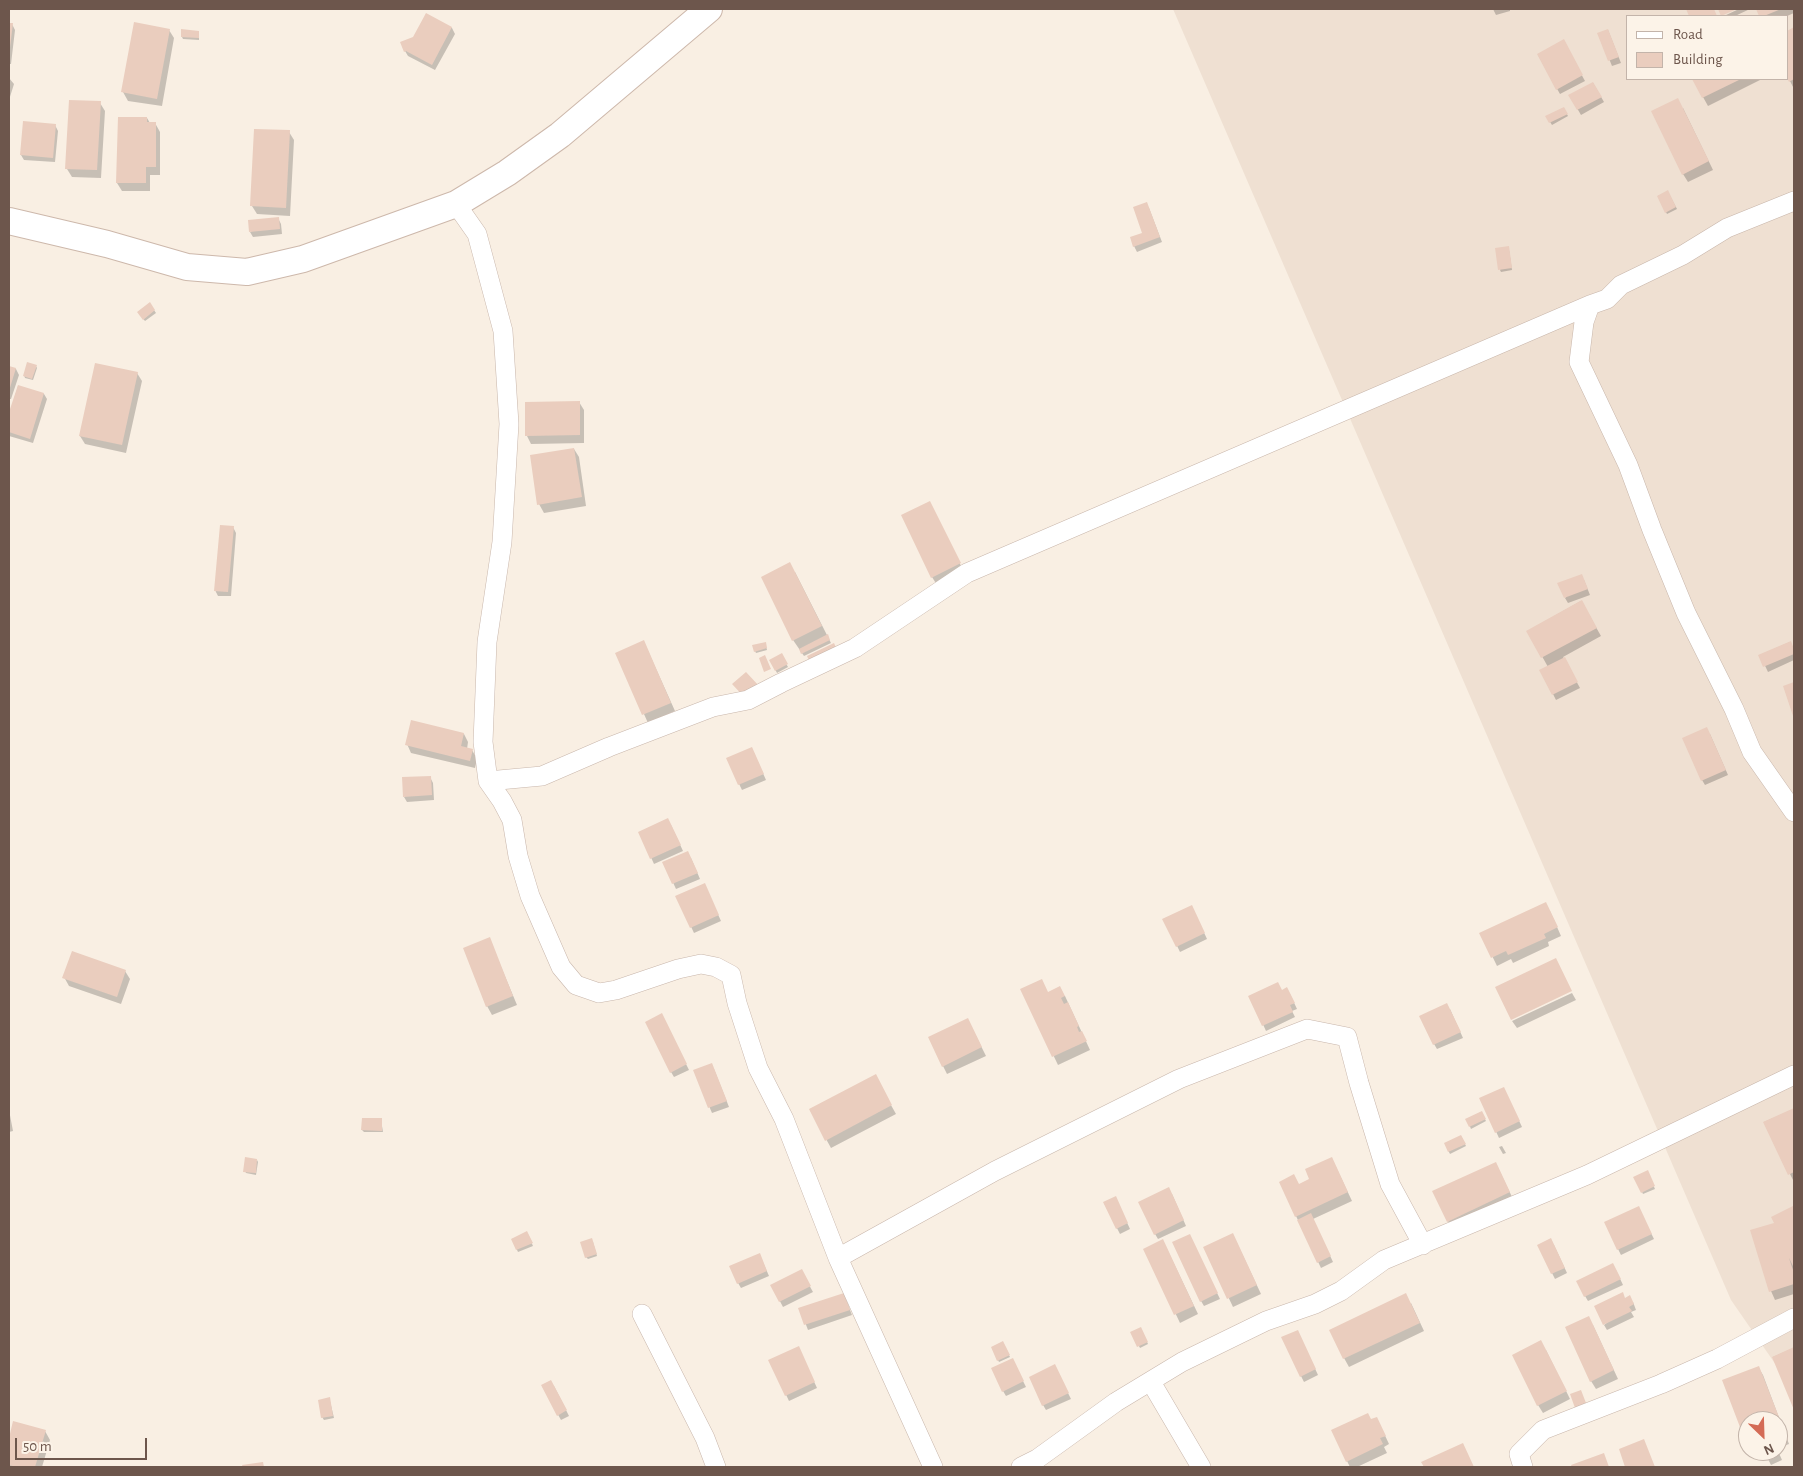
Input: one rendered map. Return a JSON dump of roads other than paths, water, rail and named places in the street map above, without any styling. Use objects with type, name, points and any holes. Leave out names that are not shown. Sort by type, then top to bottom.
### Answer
[{"type":"street","points":[[9,221],[107,244],[187,267],[247,272],[303,259],[456,204],[507,173],[560,135],[709,9]]},
{"type":"street","points":[[488,781],[542,776],[609,747],[713,707],[748,700],[855,648],[967,573],[1607,299],[1620,286],[1683,255],[1727,228],[1794,200]]},
{"type":"street","points":[[456,204],[477,234],[503,332],[509,424],[502,542],[486,642],[483,742],[488,781],[502,800],[512,820],[518,856],[530,896],[561,967],[576,985],[599,993],[616,990],[678,969],[701,964],[716,967],[731,975],[737,1003],[758,1068],[784,1119],[838,1258],[933,1467]]},
{"type":"street","points":[[1590,305],[1584,322],[1579,362],[1628,464],[1652,530],[1686,612],[1734,709],[1752,752],[1794,812]]},
{"type":"street","points":[[838,1258],[995,1171],[1179,1079],[1307,1029],[1347,1037],[1390,1184],[1422,1245]]},
{"type":"street","points":[[1021,1467],[1037,1459],[1116,1402],[1182,1362],[1266,1321],[1314,1304],[1341,1291],[1384,1260],[1587,1175],[1794,1075]]},
{"type":"street","points":[[642,1314],[705,1438],[716,1467]]},
{"type":"street","points":[[1523,1467],[1519,1454],[1543,1430],[1717,1359],[1794,1318]]},
{"type":"street","points":[[1151,1382],[1201,1467]]}]
